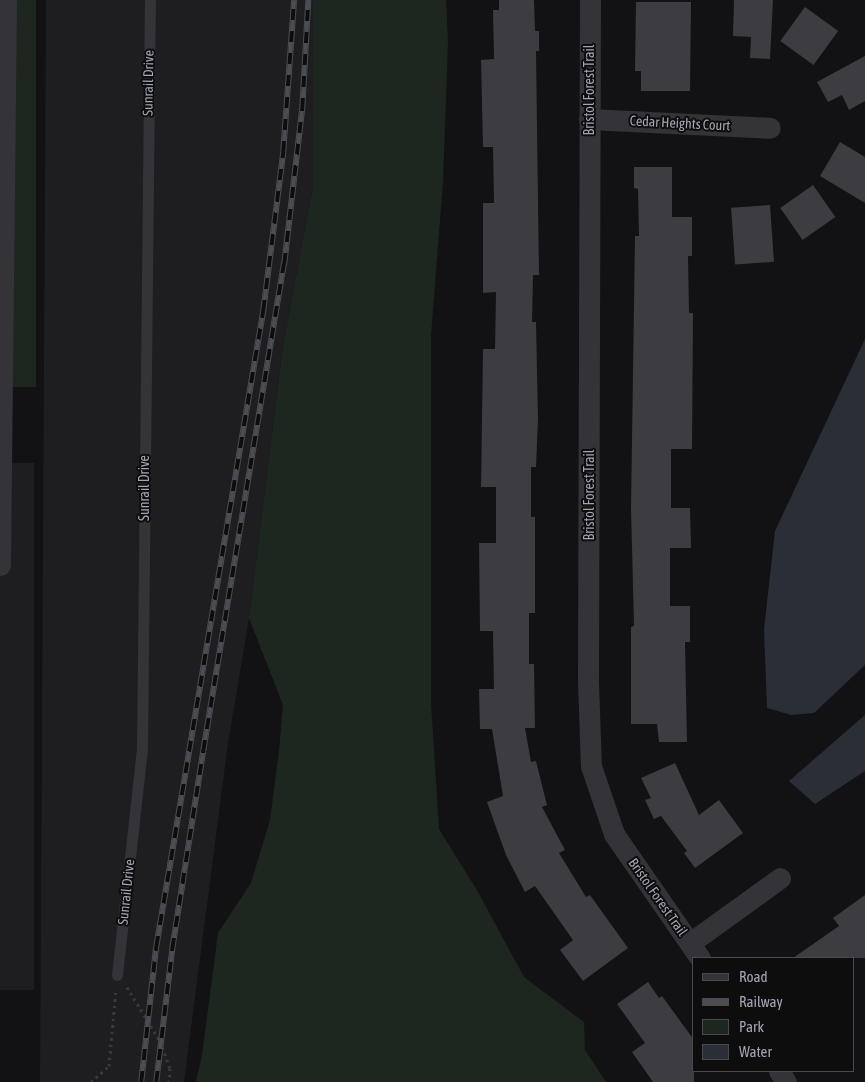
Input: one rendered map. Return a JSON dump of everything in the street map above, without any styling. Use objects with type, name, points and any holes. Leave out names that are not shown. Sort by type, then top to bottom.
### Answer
[{"type":"street","points":[[0,565],[6,0]]},
{"type":"street","name":"Bristol Forest Trail","points":[[590,0],[591,766],[614,834],[695,951]]},
{"type":"street","name":"Cedar Heights Court","points":[[589,119],[770,128]]},
{"type":"street","points":[[695,951],[780,878]]},
{"type":"lane","name":"Sunrail Drive","points":[[117,975],[142,746],[150,0]]},
{"type":"path","points":[[91,1082],[109,1066],[117,975]]},
{"type":"path","points":[[117,975],[132,993],[160,1042],[170,1068],[169,1082]]},
{"type":"shaded area","points":[[46,0],[313,0],[313,187],[283,345],[249,618],[228,743],[184,1082],[40,1082]]},
{"type":"shaded area","points":[[0,463],[34,463],[34,990],[0,990]]},
{"type":"green space","points":[[0,0],[36,0],[36,387],[0,387]]},
{"type":"green space","points":[[313,0],[446,0],[448,41],[443,182],[431,336],[431,703],[439,829],[478,892],[524,977],[584,1022],[585,1050],[606,1082],[196,1082],[202,1055],[218,933],[251,883],[270,820],[279,751],[283,705],[249,618],[283,345],[313,187]]},
{"type":"water","points":[[865,339],[865,665],[814,713],[791,715],[767,708],[764,629],[775,531]]},
{"type":"water","points":[[865,715],[865,771],[815,804],[789,781]]},
{"type":"building","points":[[499,0],[534,0],[535,31],[539,31],[539,51],[536,51],[539,275],[533,275],[532,322],[536,322],[538,419],[536,467],[531,467],[531,517],[535,517],[535,613],[529,613],[529,664],[534,664],[535,728],[525,728],[531,762],[536,761],[547,805],[542,807],[565,850],[559,853],[586,897],[590,895],[628,948],[583,981],[560,950],[573,940],[535,886],[525,892],[506,855],[487,802],[503,796],[492,729],[480,729],[479,689],[494,689],[493,631],[480,631],[479,543],[496,543],[496,487],[481,487],[483,349],[495,349],[496,292],[483,293],[483,203],[494,203],[493,147],[483,147],[481,60],[494,59],[493,10],[499,10]]},
{"type":"building","points":[[734,0],[773,0],[770,59],[750,58],[751,37],[733,36]]},
{"type":"building","points":[[636,2],[691,2],[690,91],[641,91],[641,71],[635,71]]},
{"type":"building","points":[[805,7],[838,31],[813,65],[780,41]]},
{"type":"building","points":[[865,56],[865,101],[849,110],[842,95],[828,102],[817,82]]},
{"type":"building","points":[[840,142],[865,157],[865,203],[820,176]]},
{"type":"building","points":[[634,167],[672,167],[672,217],[692,217],[692,256],[688,256],[689,313],[693,313],[692,449],[671,449],[671,508],[690,508],[691,548],[670,548],[670,606],[690,606],[690,642],[685,642],[687,742],[659,742],[657,724],[631,724],[631,627],[634,626],[631,508],[635,236],[639,236],[638,189],[634,188]]},
{"type":"building","points":[[813,185],[835,217],[803,240],[780,208]]},
{"type":"building","points":[[770,205],[774,262],[735,265],[731,208]]},
{"type":"building","points":[[675,763],[699,815],[719,800],[743,833],[695,868],[684,853],[687,851],[661,816],[654,819],[645,800],[651,798],[641,778]]},
{"type":"building","points":[[865,895],[865,958],[794,957],[839,926],[833,918]]},
{"type":"building","points":[[648,982],[659,998],[662,996],[692,1037],[692,1072],[694,1072],[694,1082],[653,1082],[632,1052],[645,1043],[617,1004]]},
{"type":"railway","points":[[141,1082],[156,947],[263,311],[283,152],[294,0]]},
{"type":"railway","points":[[156,1082],[172,949],[284,264],[302,109],[308,0]]}]
